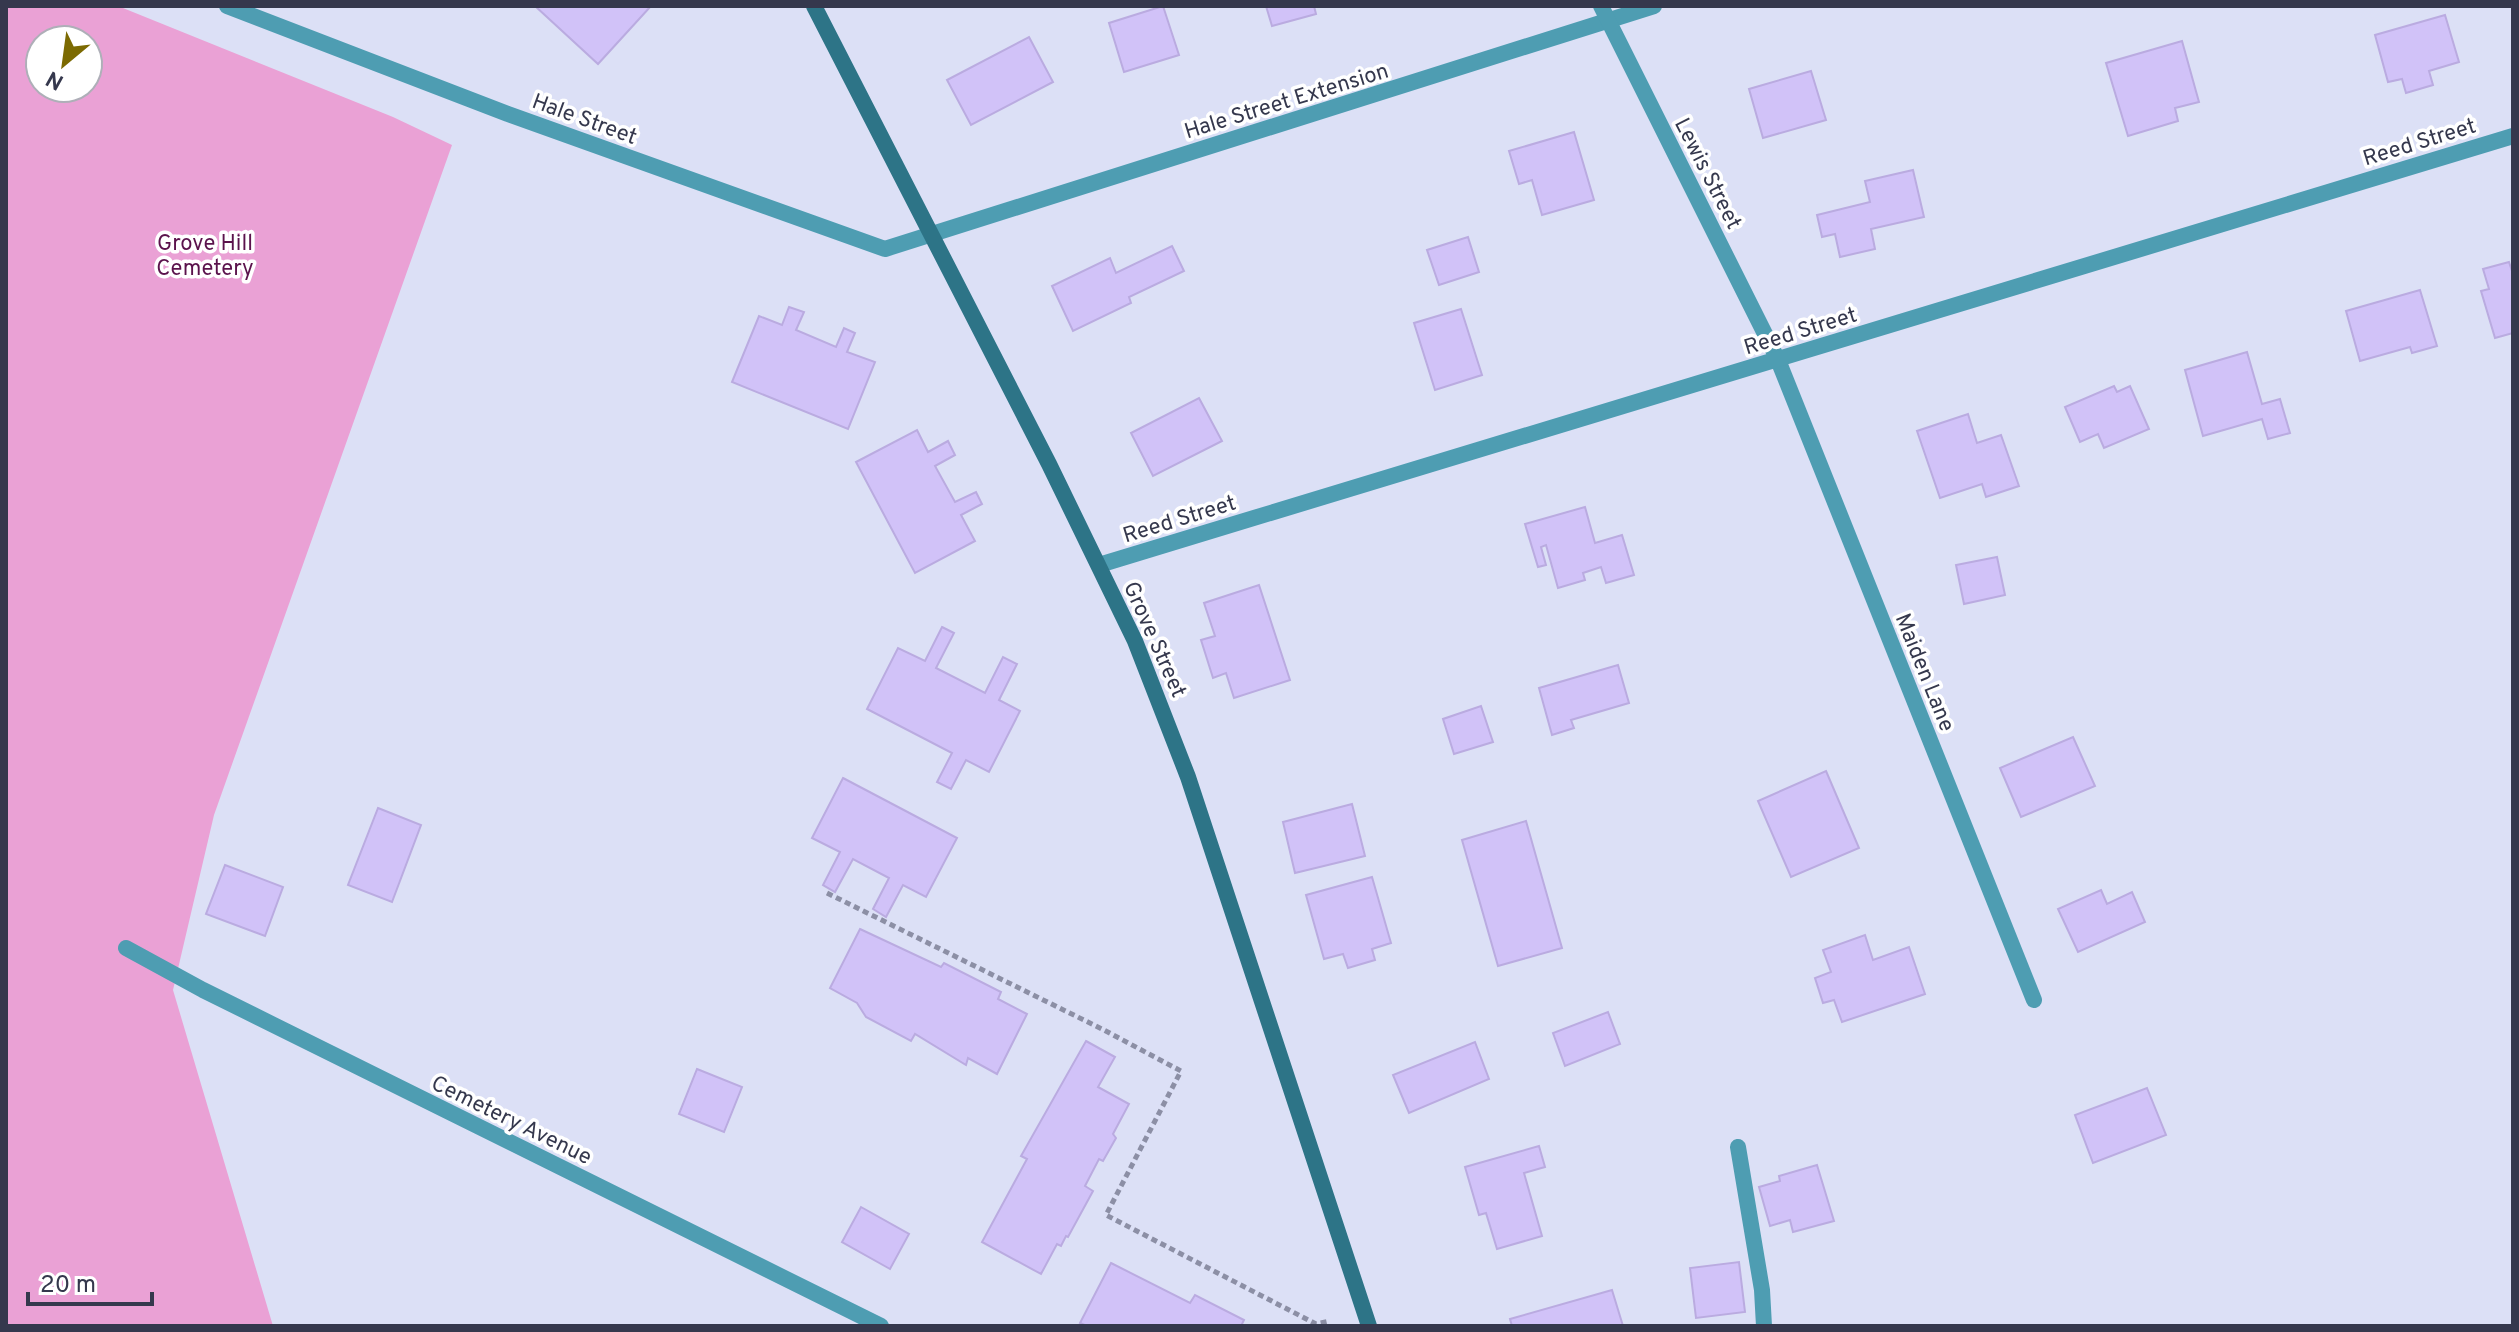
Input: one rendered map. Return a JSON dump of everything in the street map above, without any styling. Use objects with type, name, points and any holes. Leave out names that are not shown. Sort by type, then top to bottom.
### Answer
[{"type":"main road","name":"Grove Street","points":[[814,6],[1135,641],[1188,777],[1369,1326]]},
{"type":"street","name":"Hale Street","points":[[227,6],[508,114],[885,249],[930,235]]},
{"type":"street","name":"Lewis Street","points":[[1601,6],[1778,360]]},
{"type":"street","name":"Hale Street Extension","points":[[930,235],[1654,6]]},
{"type":"street","name":"Reed Street","points":[[1099,565],[2513,136]]},
{"type":"street","name":"Maiden Lane","points":[[1778,360],[2034,1000]]},
{"type":"street","name":"Cemetery Avenue","points":[[126,948],[203,990],[881,1326]]},
{"type":"street","points":[[1738,1147],[1762,1290],[1764,1326]]},
{"type":"path","points":[[827,893],[1089,1022],[1181,1071],[1106,1215],[1316,1325],[1330,1321]]},
{"type":"green space","name":"Grove Hill Cemetery","points":[[6,6],[118,6],[393,117],[452,145],[214,815],[173,990],[273,1326],[6,1326]]},
{"type":"building","points":[[535,6],[651,6],[598,64]]},
{"type":"building","points":[[1163,6],[1179,55],[1124,72],[1109,23]]},
{"type":"building","points":[[1266,6],[1314,6],[1316,14],[1272,26]]},
{"type":"building","points":[[2445,15],[2459,62],[2429,71],[2433,85],[2406,93],[2402,79],[2388,82],[2375,35]]},
{"type":"building","points":[[1029,37],[1053,82],[971,125],[947,80]]},
{"type":"building","points":[[2182,41],[2199,102],[2175,108],[2178,121],[2128,136],[2106,63]]},
{"type":"building","points":[[1811,71],[1826,120],[1763,138],[1749,89]]},
{"type":"building","points":[[1574,132],[1594,200],[1542,215],[1532,180],[1519,184],[1509,151]]},
{"type":"building","points":[[1913,170],[1924,217],[1871,229],[1875,249],[1840,257],[1835,234],[1822,237],[1817,215],[1870,202],[1865,181]]},
{"type":"building","points":[[1468,237],[1479,272],[1439,285],[1427,250]]},
{"type":"building","points":[[1172,246],[1184,271],[1129,297],[1131,303],[1073,331],[1052,286],[1110,258],[1116,273]]},
{"type":"building","points":[[2509,262],[2513,274],[2513,333],[2495,338],[2481,291],[2489,289],[2483,269]]},
{"type":"building","points":[[2420,290],[2437,346],[2412,353],[2410,347],[2360,361],[2346,311]]},
{"type":"building","points":[[789,307],[804,312],[796,330],[836,347],[844,328],[855,333],[847,352],[875,362],[848,429],[732,382],[759,316],[782,325]]},
{"type":"building","points":[[1461,309],[1482,375],[1435,390],[1414,323]]},
{"type":"building","points":[[2247,352],[2262,404],[2280,399],[2290,433],[2268,439],[2262,419],[2203,436],[2185,370]]},
{"type":"building","points":[[2114,386],[2117,392],[2130,386],[2149,429],[2104,448],[2098,434],[2080,442],[2065,407]]},
{"type":"building","points":[[1199,398],[1222,441],[1153,476],[1131,433]]},
{"type":"building","points":[[1968,414],[1977,443],[2001,435],[2019,486],[1986,497],[1982,484],[1940,498],[1917,431]]},
{"type":"building","points":[[917,430],[928,452],[948,441],[955,455],[935,466],[955,502],[976,492],[982,504],[961,515],[975,541],[915,573],[856,462]]},
{"type":"building","points":[[1585,507],[1595,543],[1622,535],[1634,575],[1606,583],[1601,567],[1583,573],[1585,580],[1558,588],[1546,545],[1541,547],[1546,565],[1538,567],[1525,524]]},
{"type":"building","points":[[1997,557],[2005,595],[1964,604],[1956,565]]},
{"type":"building","points":[[1259,585],[1290,680],[1234,698],[1226,673],[1213,678],[1201,640],[1215,636],[1204,603]]},
{"type":"building","points":[[942,627],[954,633],[936,668],[985,693],[1003,657],[1017,664],[999,700],[1020,711],[989,772],[966,760],[951,789],[937,782],[952,753],[867,709],[898,648],[925,661]]},
{"type":"building","points":[[1618,665],[1629,703],[1571,720],[1574,728],[1552,735],[1539,688]]},
{"type":"building","points":[[1481,706],[1493,742],[1454,754],[1443,719]]},
{"type":"building","points":[[2073,737],[2095,786],[2021,817],[2000,768]]},
{"type":"building","points":[[1826,771],[1859,848],[1791,877],[1758,801]]},
{"type":"building","points":[[843,778],[957,838],[926,897],[903,885],[886,917],[873,909],[889,878],[853,859],[835,892],[823,885],[840,852],[812,838]]},
{"type":"building","points":[[1352,804],[1365,856],[1295,873],[1283,822]]},
{"type":"building","points":[[378,808],[421,825],[392,902],[348,885]]},
{"type":"building","points":[[1526,821],[1562,948],[1498,966],[1462,840]]},
{"type":"building","points":[[225,865],[283,887],[265,936],[206,914]]},
{"type":"building","points":[[1372,877],[1391,943],[1372,949],[1375,960],[1348,968],[1343,954],[1324,959],[1306,895]]},
{"type":"building","points":[[2101,890],[2107,904],[2132,892],[2145,922],[2078,952],[2058,909]]},
{"type":"building","points":[[860,929],[941,967],[944,963],[1001,992],[998,999],[1027,1014],[997,1074],[968,1058],[966,1065],[915,1034],[911,1041],[866,1017],[857,1003],[830,988]]},
{"type":"building","points":[[1865,935],[1873,960],[1909,947],[1925,994],[1842,1022],[1834,1000],[1823,1003],[1815,978],[1831,972],[1823,950]]},
{"type":"building","points":[[1608,1012],[1620,1044],[1565,1066],[1553,1033]]},
{"type":"building","points":[[1086,1041],[1115,1057],[1098,1087],[1129,1104],[1113,1134],[1116,1138],[1103,1161],[1099,1159],[1085,1186],[1093,1191],[1068,1237],[1061,1246],[1057,1244],[1041,1274],[982,1242],[1027,1159],[1021,1156]]},
{"type":"building","points":[[1475,1042],[1489,1079],[1409,1113],[1393,1075]]},
{"type":"building","points":[[697,1069],[742,1087],[724,1132],[679,1114]]},
{"type":"building","points":[[2147,1088],[2166,1135],[2093,1163],[2075,1115]]},
{"type":"building","points":[[1539,1146],[1545,1167],[1524,1173],[1542,1236],[1497,1249],[1486,1213],[1479,1215],[1465,1167]]},
{"type":"building","points":[[1817,1165],[1834,1221],[1793,1232],[1790,1220],[1770,1226],[1759,1187],[1780,1181],[1779,1176]]},
{"type":"building","points":[[861,1207],[909,1234],[890,1269],[842,1242]]},
{"type":"building","points":[[1739,1262],[1745,1312],[1696,1318],[1690,1268]]},
{"type":"building","points":[[1111,1263],[1190,1303],[1195,1295],[1244,1320],[1241,1326],[1087,1326],[1080,1323]]},
{"type":"building","points":[[1612,1290],[1623,1326],[1512,1326],[1510,1319]]}]
